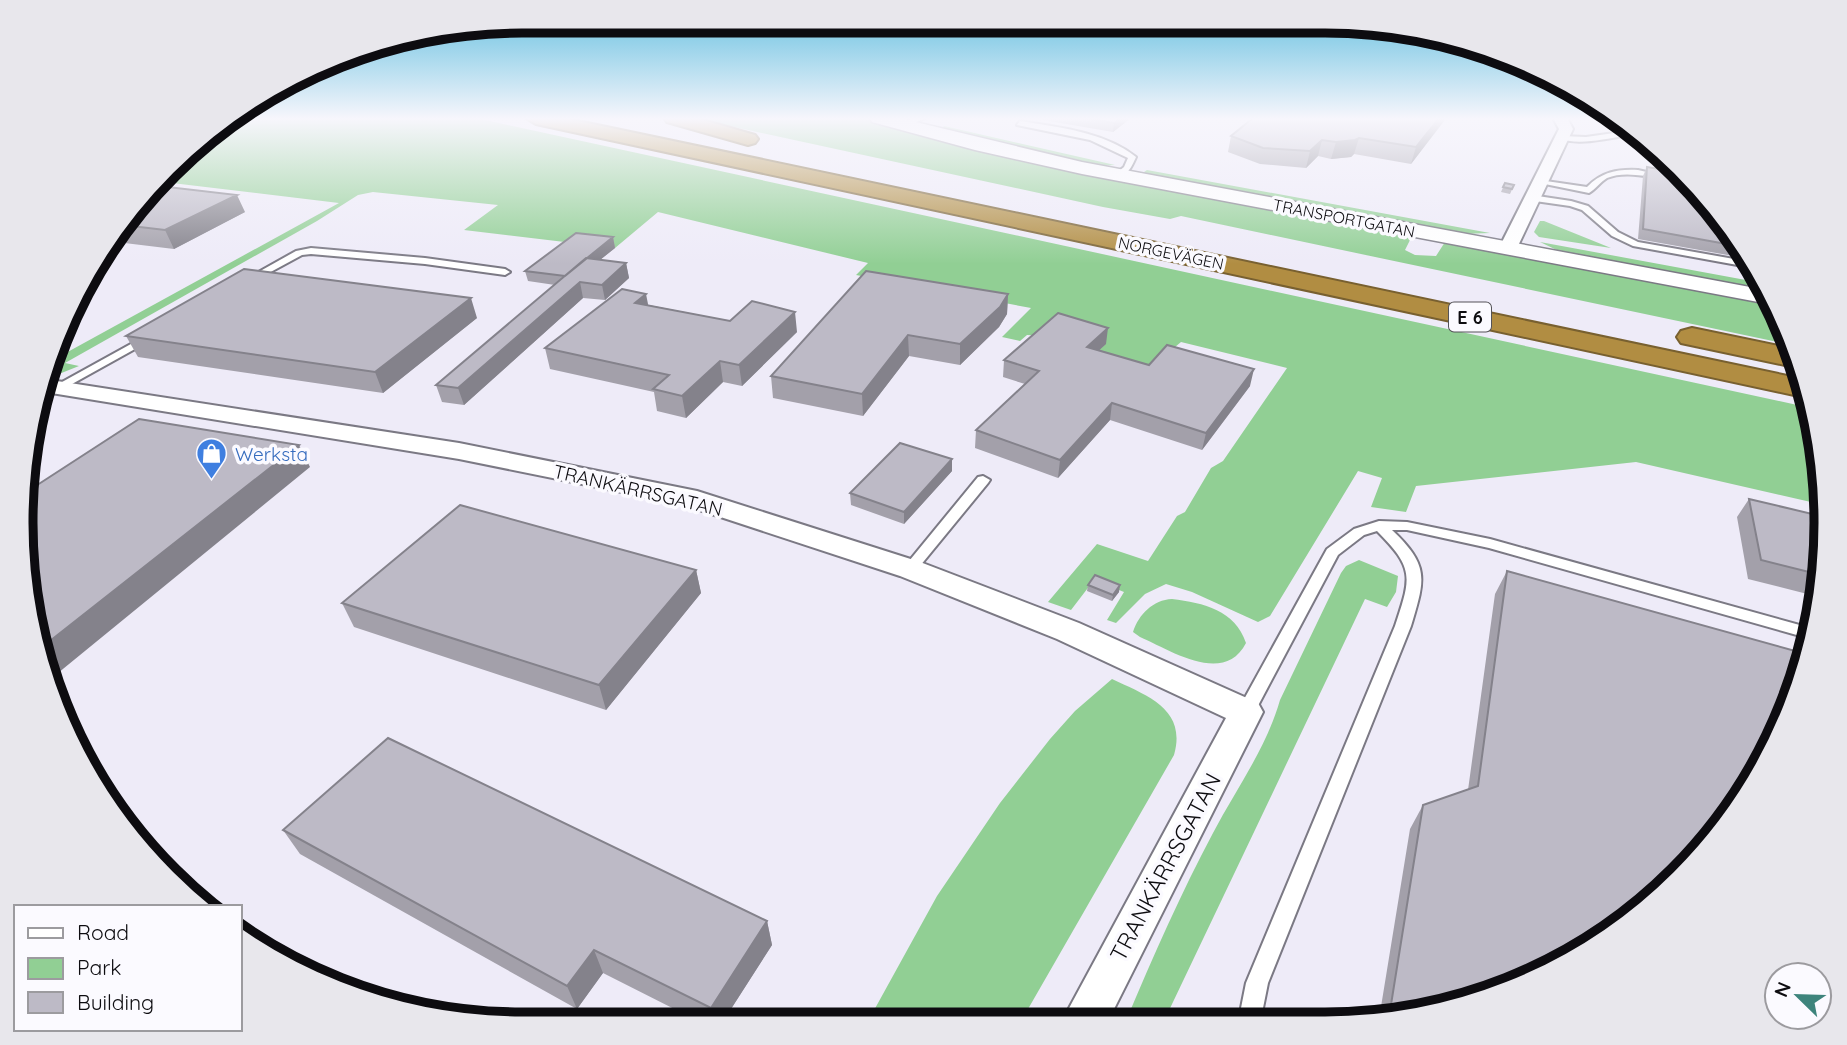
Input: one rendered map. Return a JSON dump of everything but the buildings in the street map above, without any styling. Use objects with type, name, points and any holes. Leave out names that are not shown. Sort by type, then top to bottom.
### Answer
[{"type":"highway","name":"NORGEVÄGEN","points":[[764,167],[1794,387]]},
{"type":"highway","name":"NORGEVÄGEN","points":[[861,167],[1296,256]]},
{"type":"highway","name":"E 6","points":[[1428,283],[1785,357]]},
{"type":"street","name":"TRANSPORTGATAN","points":[[1078,167],[1757,296]]},
{"type":"street","points":[[1508,248],[1547,167]]},
{"type":"street","name":"TRANKÄRRSGATAN","points":[[53,386],[459,451],[687,497],[910,569],[1068,631],[1246,712],[1089,1012]]},
{"type":"lane","points":[[1118,175],[1128,167]]},
{"type":"lane","points":[[1581,206],[1599,178],[1612,173],[1635,172],[1670,177]]},
{"type":"lane","points":[[1539,182],[1589,190]]},
{"type":"lane","points":[[1531,198],[1581,206],[1592,212],[1605,229],[1619,238],[1738,262]]},
{"type":"lane","points":[[239,286],[299,253],[311,251],[425,261],[505,272]]},
{"type":"lane","points":[[53,384],[155,333]]},
{"type":"lane","points":[[910,569],[983,480]]},
{"type":"lane","points":[[1379,525],[1407,526],[1490,544],[1801,631]]},
{"type":"lane","points":[[1251,1012],[1257,983],[1403,626],[1418,581],[1408,553],[1379,525]]},
{"type":"lane","name":"TRANKÄRRSGATAN","points":[[1246,712],[1332,552],[1359,532],[1379,525]]},
{"type":"green space","points":[[188,167],[700,167],[1799,405],[1810,459],[1813,503],[1636,462],[1416,486],[1406,512],[1371,507],[1382,478],[1358,471],[1270,616],[1258,622],[1192,592],[1166,584],[1145,594],[1116,623],[1107,620],[1124,592],[1094,580],[1071,610],[1048,602],[1097,544],[1148,561],[1177,516],[1185,512],[1211,468],[1223,461],[1287,368],[1181,342],[1149,369],[1048,336],[1027,335],[1020,341],[1002,337],[1031,308],[856,275],[868,263],[658,212],[615,248],[464,230],[498,205],[373,192],[358,195],[317,221],[65,363],[79,366],[56,374],[63,355],[339,203],[172,183]]},
{"type":"green space","points":[[918,167],[1051,167],[1410,235],[1414,239],[1410,240],[1405,250],[1415,255],[1436,256],[1445,242],[1761,301],[1780,342],[1181,216],[1170,219]]},
{"type":"green space","points":[[1147,170],[1490,233],[1462,234],[1147,175],[1144,172]]},
{"type":"green space","points":[[1540,221],[1611,248],[1539,237],[1534,232]]},
{"type":"green space","points":[[1540,242],[1749,281],[1753,288],[1563,253]]},
{"type":"green space","points":[[1359,560],[1398,576],[1396,592],[1387,607],[1365,599],[1168,1012],[1130,1012],[1178,903],[1213,833],[1259,752],[1280,700],[1346,566]]},
{"type":"green space","points":[[1172,599],[1217,610],[1234,623],[1246,643],[1236,656],[1224,662],[1211,663],[1181,656],[1133,632],[1148,609],[1159,602]]},
{"type":"green space","points":[[1112,679],[1151,698],[1161,706],[1170,715],[1177,739],[1174,755],[1026,1012],[873,1012],[937,896],[1000,803],[1075,711]]},
{"type":"place","name":"Werksta","points":[[212,481]]}]
